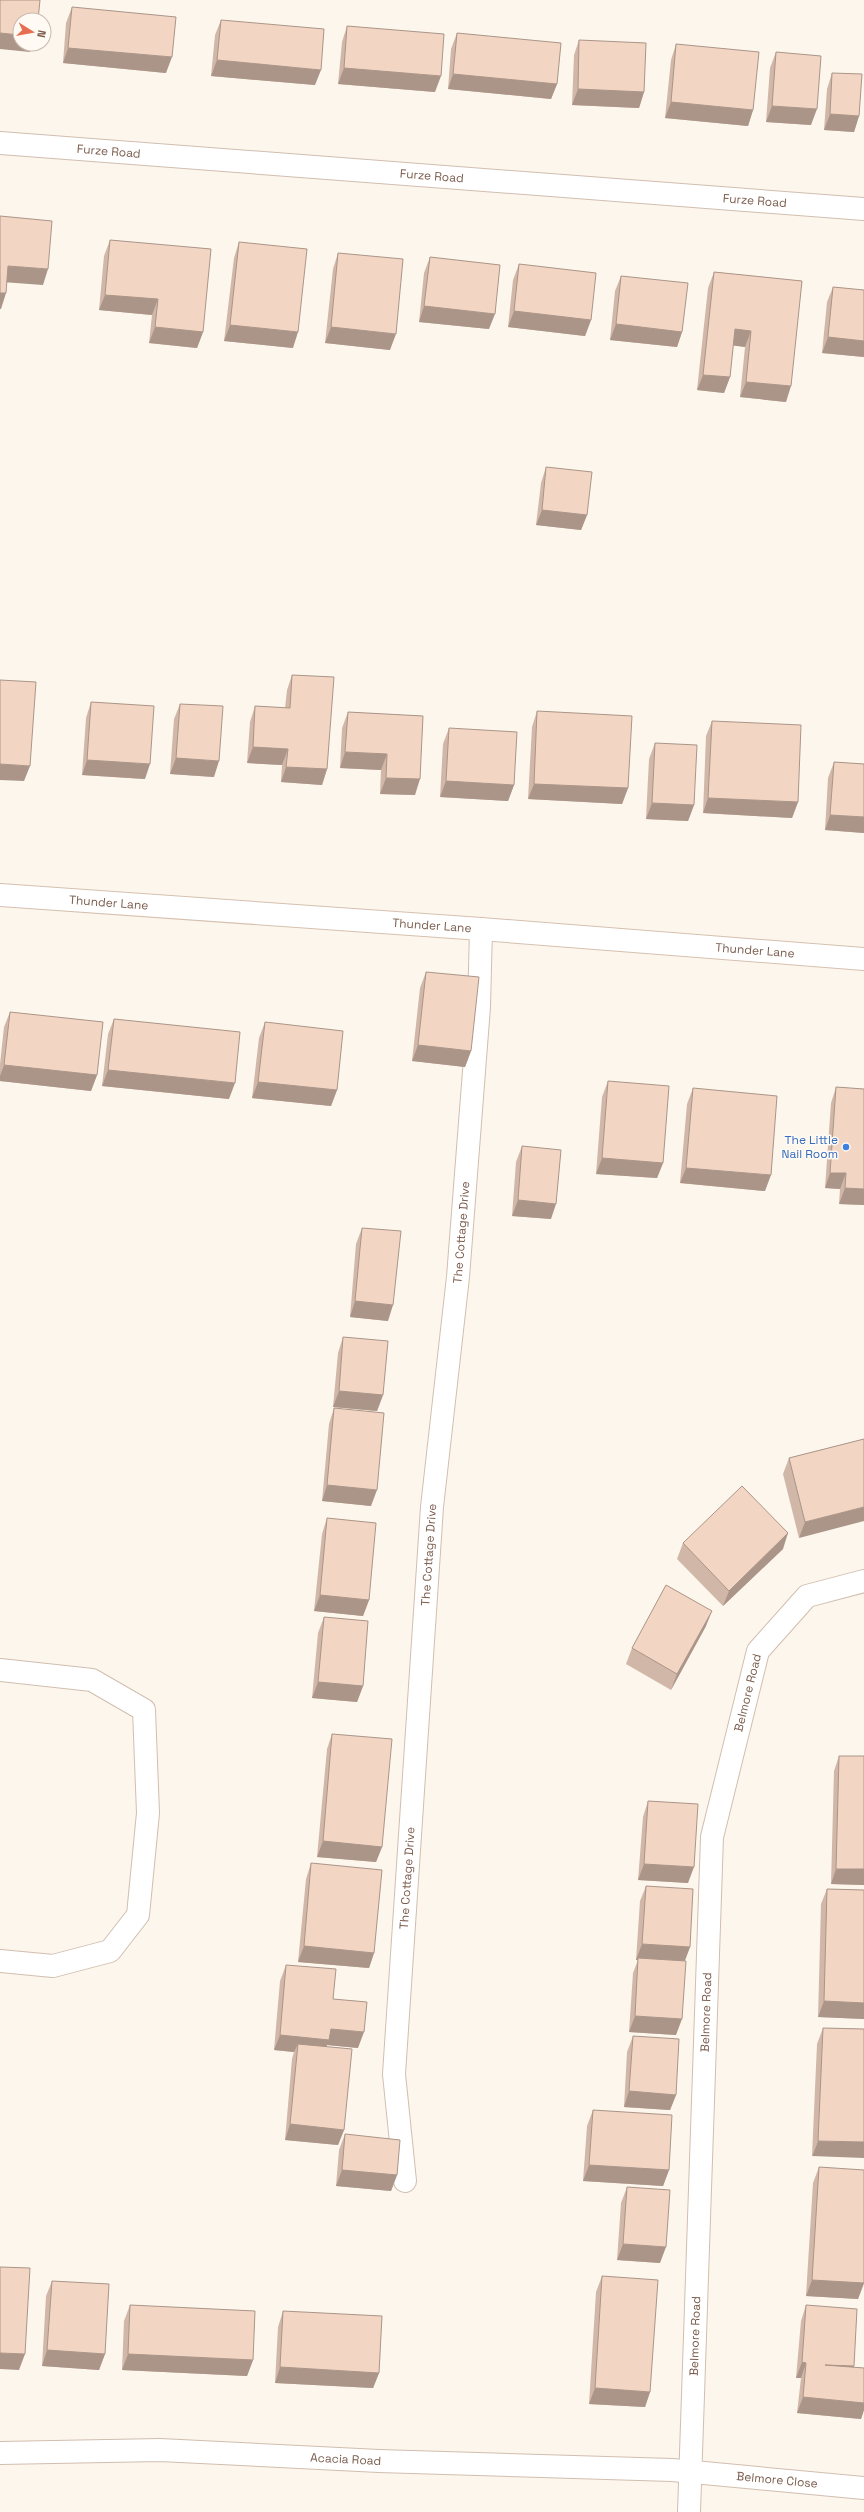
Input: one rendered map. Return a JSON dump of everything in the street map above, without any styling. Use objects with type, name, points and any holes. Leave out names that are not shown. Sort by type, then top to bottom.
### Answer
[{"type":"street","name":"Furze Road","points":[[0,143],[864,209]]},
{"type":"street","name":"Thunder Lane","points":[[0,895],[481,929],[864,959]]},
{"type":"street","name":"The Cottage Drive","points":[[405,2181],[394,2074],[432,1515],[458,1277],[479,1007],[481,929]]},
{"type":"street","name":"Belmore Road","points":[[688,2512],[691,2472],[712,1837],[758,1651],[807,1596],[864,1581]]},
{"type":"street","points":[[0,1670],[92,1680],[144,1710],[148,1813],[138,1915],[110,1951],[53,1966],[0,1961]]},
{"type":"street","name":"Acacia Road","points":[[0,2453],[160,2450],[379,2461],[691,2472]]},
{"type":"street","name":"Belmore Close","points":[[691,2472],[864,2488]]},
{"type":"building","points":[[0,0],[40,0],[39,12],[12,12],[12,34],[0,33]]},
{"type":"building","points":[[72,7],[176,17],[172,57],[68,48]]},
{"type":"building","points":[[221,20],[324,29],[321,70],[217,60]]},
{"type":"building","points":[[347,26],[444,34],[441,76],[344,68]]},
{"type":"building","points":[[457,33],[561,43],[557,84],[453,74]]},
{"type":"building","points":[[579,40],[646,43],[644,92],[578,89]]},
{"type":"building","points":[[676,44],[759,52],[753,110],[671,102]]},
{"type":"building","points":[[776,52],[821,56],[817,109],[772,106]]},
{"type":"building","points":[[832,73],[862,74],[859,116],[830,114]]},
{"type":"building","points":[[0,216],[52,221],[48,269],[8,266],[6,293],[0,293]]},
{"type":"building","points":[[110,240],[211,249],[203,332],[155,327],[158,299],[105,295]]},
{"type":"building","points":[[239,242],[307,249],[298,332],[230,325]]},
{"type":"building","points":[[338,253],[403,259],[396,334],[331,327]]},
{"type":"building","points":[[430,257],[500,265],[495,314],[424,306]]},
{"type":"building","points":[[519,264],[596,273],[591,320],[514,311]]},
{"type":"building","points":[[714,272],[802,281],[791,386],[746,382],[751,331],[735,329],[730,377],[703,375]]},
{"type":"building","points":[[621,276],[688,283],[682,332],[616,324]]},
{"type":"building","points":[[833,287],[864,290],[864,341],[828,337]]},
{"type":"building","points":[[546,467],[592,472],[587,515],[542,510]]},
{"type":"building","points":[[292,675],[334,677],[327,769],[286,767],[288,749],[253,747],[255,706],[290,708]]},
{"type":"building","points":[[0,680],[36,682],[30,766],[0,764]]},
{"type":"building","points":[[91,702],[154,706],[150,764],[87,760]]},
{"type":"building","points":[[180,704],[223,706],[219,761],[176,758]]},
{"type":"building","points":[[537,711],[632,716],[628,788],[534,784]]},
{"type":"building","points":[[348,712],[423,716],[420,779],[386,778],[387,754],[345,752]]},
{"type":"building","points":[[712,721],[801,725],[798,802],[708,798]]},
{"type":"building","points":[[449,728],[517,732],[514,785],[446,781]]},
{"type":"building","points":[[655,743],[697,745],[694,805],[652,803]]},
{"type":"building","points":[[834,762],[864,764],[864,817],[830,815]]},
{"type":"building","points":[[426,972],[479,977],[471,1051],[418,1045]]},
{"type":"building","points":[[10,1012],[103,1022],[97,1075],[4,1065]]},
{"type":"building","points":[[114,1019],[240,1032],[235,1083],[108,1070]]},
{"type":"building","points":[[265,1022],[343,1031],[337,1090],[258,1082]]},
{"type":"building","points":[[608,1081],[669,1086],[663,1163],[602,1158]]},
{"type":"building","name":"The Little Nail Room","points":[[836,1087],[864,1089],[864,1189],[845,1188],[846,1173],[830,1173]]},
{"type":"building","points":[[693,1088],[777,1096],[771,1175],[686,1168]]},
{"type":"building","points":[[522,1146],[561,1150],[556,1204],[518,1200]]},
{"type":"building","points":[[362,1228],[401,1231],[393,1305],[355,1301]]},
{"type":"building","points":[[343,1337],[388,1341],[383,1395],[339,1391]]},
{"type":"building","points":[[334,1408],[384,1413],[377,1490],[327,1485]]},
{"type":"building","points":[[864,1439],[864,1507],[805,1522],[789,1458]]},
{"type":"building","points":[[742,1486],[788,1533],[729,1591],[683,1543]]},
{"type":"building","points":[[327,1518],[376,1523],[369,1600],[320,1595]]},
{"type":"building","points":[[666,1585],[712,1611],[677,1674],[632,1648]]},
{"type":"building","points":[[324,1617],[368,1621],[363,1686],[318,1682]]},
{"type":"building","points":[[332,1734],[392,1739],[382,1847],[323,1841]]},
{"type":"building","points":[[839,1756],[864,1756],[864,1869],[836,1869]]},
{"type":"building","points":[[648,1801],[698,1804],[694,1867],[644,1864]]},
{"type":"building","points":[[311,1863],[382,1870],[374,1953],[304,1946]]},
{"type":"building","points":[[646,1886],[693,1889],[690,1947],[642,1944]]},
{"type":"building","points":[[827,1889],[864,1890],[864,2003],[824,2001]]},
{"type":"building","points":[[638,1958],[686,1961],[682,2019],[635,2016]]},
{"type":"building","points":[[286,1965],[336,1969],[333,1999],[367,2002],[364,2032],[331,2029],[329,2040],[280,2035]]},
{"type":"building","points":[[823,2028],[864,2029],[864,2142],[818,2141]]},
{"type":"building","points":[[633,2036],[679,2039],[676,2095],[629,2091]]},
{"type":"building","points":[[298,2044],[352,2049],[344,2130],[290,2124]]},
{"type":"building","points":[[593,2110],[672,2115],[669,2170],[589,2165]]},
{"type":"building","points":[[345,2134],[400,2140],[397,2175],[342,2170]]},
{"type":"building","points":[[819,2167],[864,2170],[864,2283],[812,2280]]},
{"type":"building","points":[[627,2187],[670,2190],[666,2247],[623,2244]]},
{"type":"building","points":[[0,2267],[30,2268],[25,2354],[0,2353]]},
{"type":"building","points":[[602,2276],[658,2280],[650,2392],[595,2388]]},
{"type":"building","points":[[52,2281],[109,2284],[105,2354],[47,2350]]},
{"type":"building","points":[[130,2305],[255,2311],[253,2360],[128,2354]]},
{"type":"building","points":[[806,2305],[857,2309],[854,2366],[825,2365],[864,2368],[864,2403],[803,2397],[806,2363],[802,2362]]},
{"type":"building","points":[[283,2311],[382,2316],[379,2373],[280,2367]]},
{"type":"place","name":"The Little Nail Room","points":[[846,1147]]}]
